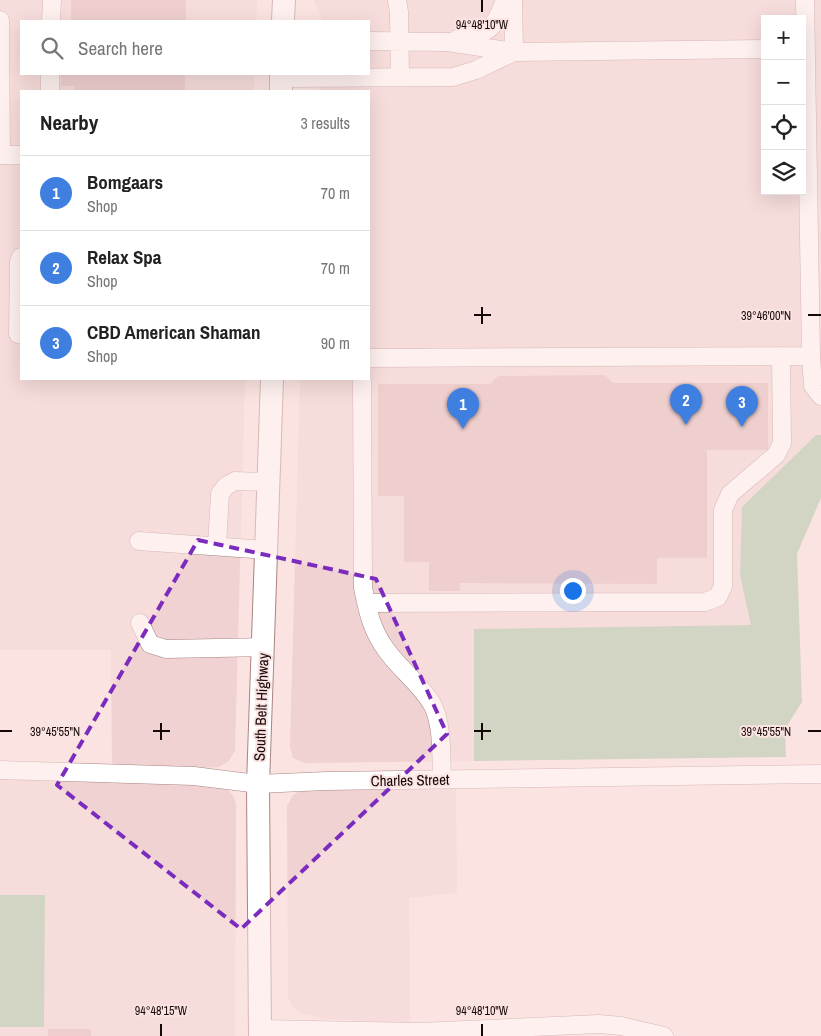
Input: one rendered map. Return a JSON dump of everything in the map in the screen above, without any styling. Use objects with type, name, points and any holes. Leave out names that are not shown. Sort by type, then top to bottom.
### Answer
[{"type":"main road","points":[[283,20],[284,0]]},
{"type":"main road","name":"South Belt Highway","points":[[260,1032],[258,784],[272,380]]},
{"type":"street","points":[[51,20],[52,0]]},
{"type":"street","points":[[398,0],[400,77]]},
{"type":"street","points":[[447,42],[478,35],[490,29],[500,14],[505,0]]},
{"type":"street","points":[[513,0],[514,52]]},
{"type":"street","points":[[805,0],[805,15]]},
{"type":"street","points":[[0,20],[0,155],[20,155]]},
{"type":"street","points":[[370,41],[447,42],[514,52],[761,49]]},
{"type":"street","points":[[281,81],[453,77],[476,70],[514,52]]},
{"type":"street","points":[[804,60],[811,356],[813,386],[821,396]]},
{"type":"street","points":[[50,75],[50,90]]},
{"type":"street","points":[[20,260],[18,334],[20,334]]},
{"type":"street","points":[[366,603],[705,602],[718,597],[723,586],[723,510],[730,494],[776,455],[782,442],[781,356]]},
{"type":"street","points":[[370,358],[811,356]]},
{"type":"street","points":[[362,380],[363,588],[369,620],[387,651],[432,705],[438,725],[441,746],[442,780]]},
{"type":"street","points":[[217,546],[220,494],[226,486],[235,481],[268,482]]},
{"type":"street","points":[[139,541],[266,550]]},
{"type":"street","points":[[140,623],[150,644],[166,649],[263,647]]},
{"type":"street","name":"Charles Street","points":[[0,770],[194,776],[258,784],[821,774]]},
{"type":"street","points":[[260,1032],[420,1032],[599,1024],[621,1026],[664,1036]]},
{"type":"highlighted area","points":[[198,540],[376,579],[447,734],[241,929],[57,785]]},
{"type":"shaded area","points":[[0,0],[257,0],[256,20],[20,20],[20,75],[254,75],[254,90],[20,90],[20,380],[245,380],[235,750],[229,761],[219,767],[112,765],[111,650],[0,650]]},
{"type":"shaded area","points":[[313,0],[821,0],[821,435],[816,435],[742,507],[740,575],[751,625],[475,629],[474,761],[305,763],[293,758],[290,747],[300,380],[370,380],[370,90],[319,90],[319,75],[370,75],[370,20],[321,20]]},
{"type":"shaded area","points":[[0,778],[210,785],[228,790],[236,804],[235,1036],[0,1036],[0,1027],[44,1027],[45,895],[0,895]]},
{"type":"shaded area","points":[[456,787],[457,893],[409,898],[410,1023],[329,1019],[302,1014],[292,1006],[288,996],[287,806],[293,795],[303,789]]},
{"type":"green space","points":[[816,435],[821,435],[821,498],[797,554],[802,702],[785,729],[786,757],[474,761],[474,629],[751,625],[740,575],[742,507]]},
{"type":"green space","points":[[0,895],[45,895],[44,1027],[0,1027]]},
{"type":"building","points":[[71,0],[186,0],[186,20],[71,20]]},
{"type":"building","points":[[61,75],[185,75],[185,90],[74,90],[75,86],[61,86]]},
{"type":"building","points":[[605,375],[613,383],[768,383],[768,450],[707,450],[707,558],[657,558],[657,584],[460,583],[460,591],[429,591],[429,562],[404,562],[404,496],[378,496],[378,384],[490,384],[498,376]]},
{"type":"building","points":[[48,1029],[91,1029],[91,1036],[48,1036]]},
{"type":"place","name":"Relax Spa","points":[[686,425]]},
{"type":"place","name":"CBD American Shaman","points":[[742,427]]},
{"type":"place","name":"Bomgaars","points":[[463,429]]}]
